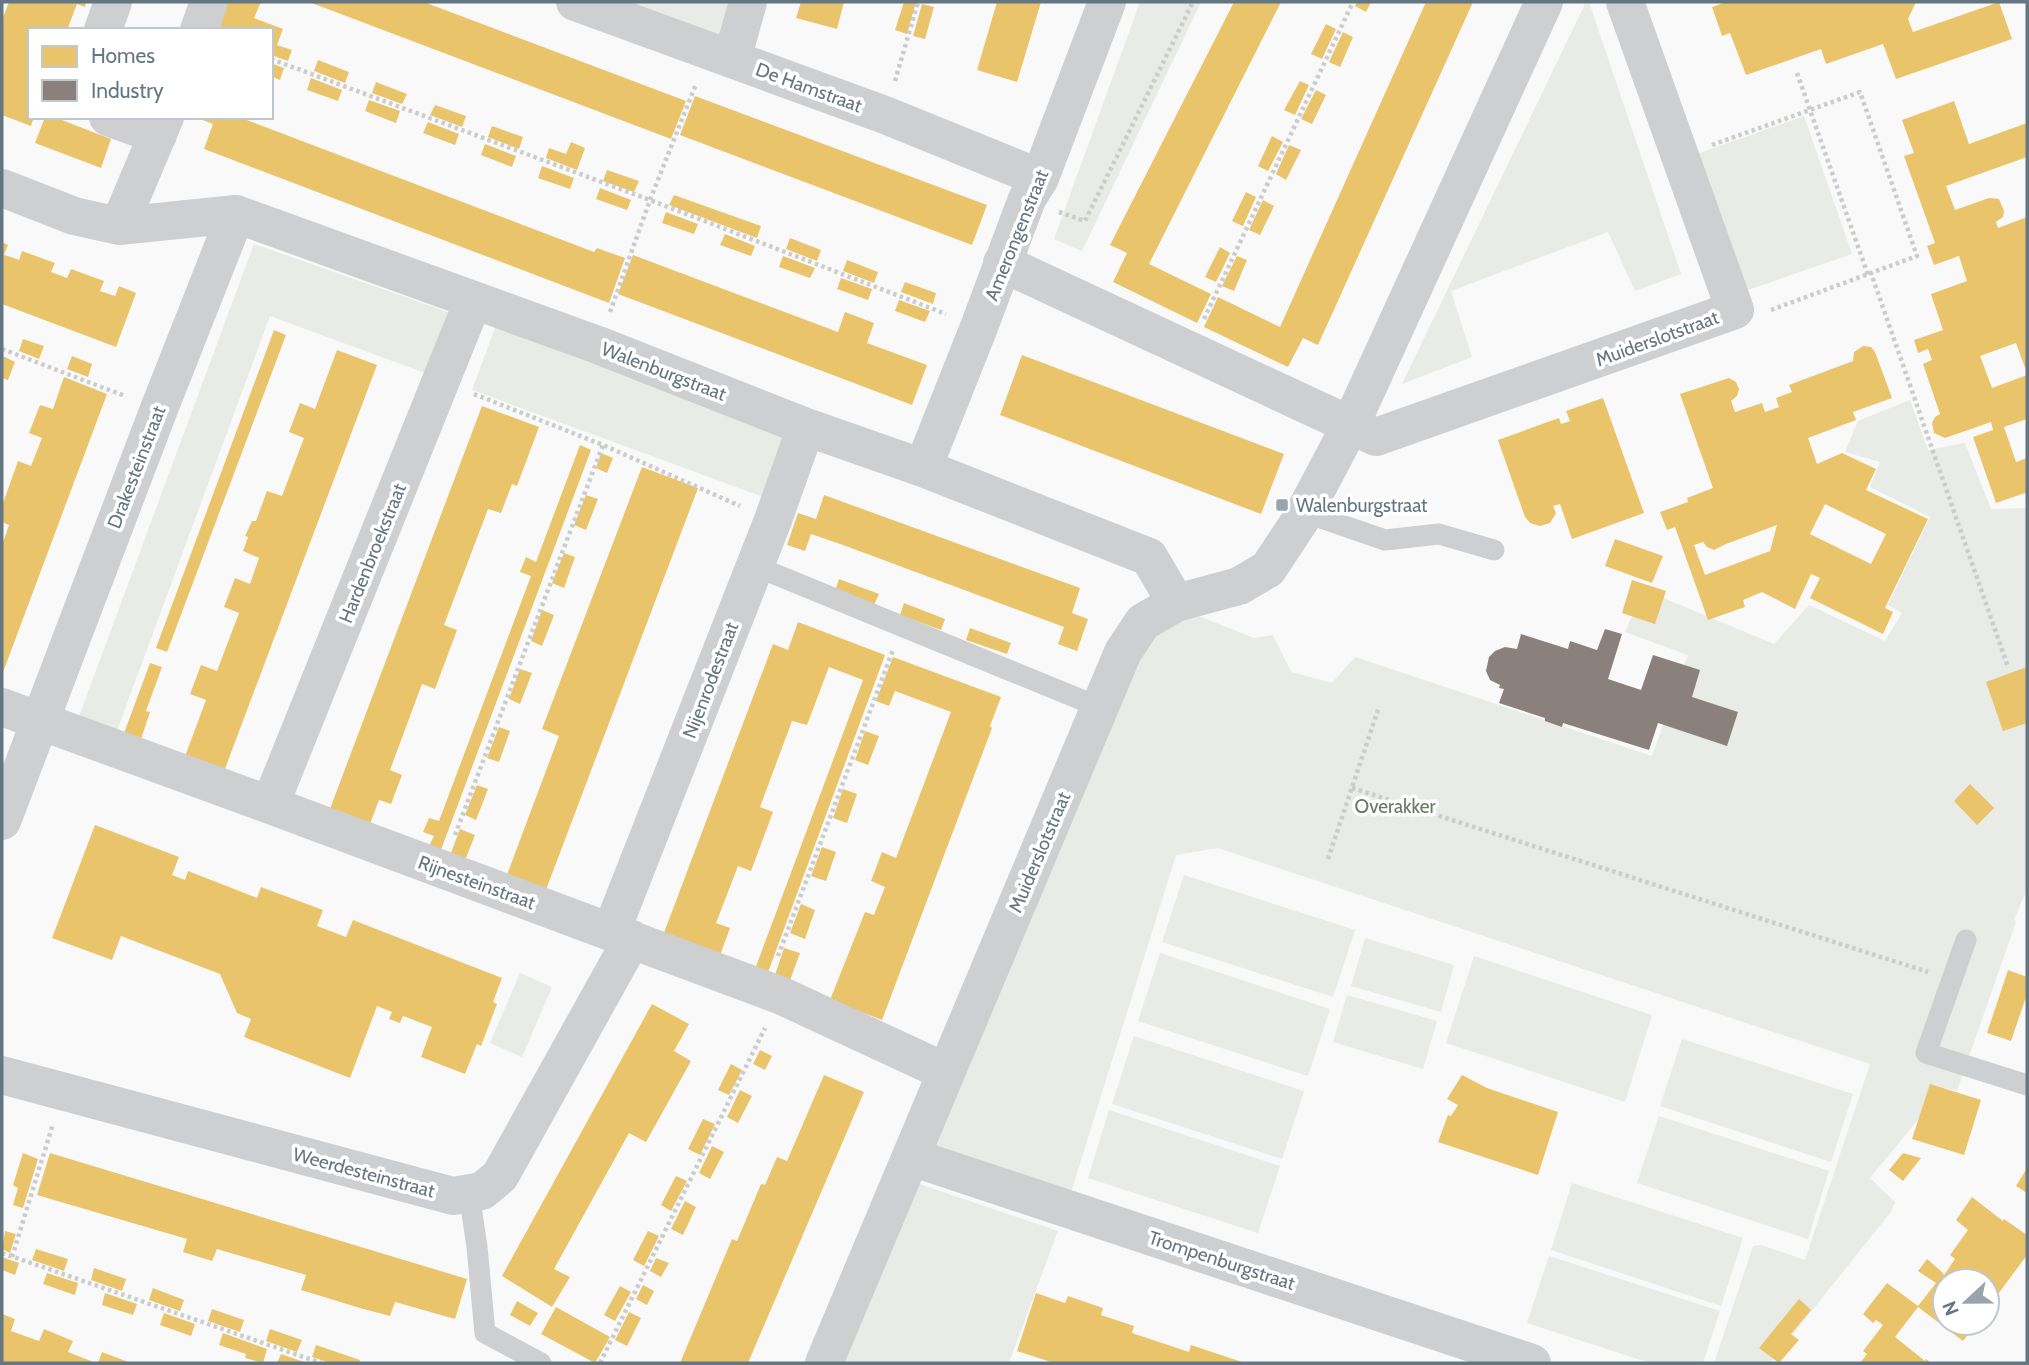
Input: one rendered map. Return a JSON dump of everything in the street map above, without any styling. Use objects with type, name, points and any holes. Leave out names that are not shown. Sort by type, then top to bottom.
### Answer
[{"type":"street","points":[[104,28],[114,2]]},
{"type":"street","points":[[200,28],[209,2]]},
{"type":"street","name":"De Hamstraat","points":[[575,2],[885,115],[1033,189]]},
{"type":"street","points":[[720,55],[748,2]]},
{"type":"street","name":"Amerongenstraat","points":[[923,468],[1107,2]]},
{"type":"street","name":"Muiderslotstraat","points":[[824,1363],[1123,652],[1143,622],[1176,603],[1239,586],[1268,569],[1304,512],[1350,426],[1544,2]]},
{"type":"street","name":"Muiderslotstraat","points":[[1002,263],[1376,437],[1735,310],[1625,2]]},
{"type":"street","points":[[119,226],[162,126],[120,119]]},
{"type":"street","name":"Walenburgstraat","points":[[2,188],[74,216],[119,226],[236,214],[473,302],[598,345],[1149,557],[1176,603]]},
{"type":"street","name":"Drakesteinstraat","points":[[2,821],[236,214]]},
{"type":"street","name":"Hardenbroekstraat","points":[[270,805],[473,302]]},
{"type":"street","name":"Nijenrodestraat","points":[[622,935],[806,427]]},
{"type":"street","name":"Rijnesteinstraat","points":[[2,707],[773,993],[946,1072]]},
{"type":"street","points":[[469,1193],[482,1191],[500,1176],[622,935]]},
{"type":"street","name":"Weerdesteinstraat","points":[[2,1075],[453,1196],[469,1193]]},
{"type":"street","name":"Trompenburgstraat","points":[[911,1157],[1445,1350],[1532,1363]]},
{"type":"lane","points":[[1304,512],[1385,540],[1439,534],[1494,550]]},
{"type":"lane","points":[[755,566],[1099,707]]},
{"type":"lane","points":[[1966,940],[1926,1053],[2027,1084]]},
{"type":"lane","points":[[469,1193],[485,1333],[541,1363]]},
{"type":"path","points":[[885,115],[918,2]]},
{"type":"path","points":[[1033,189],[1085,221],[1193,2]]},
{"type":"path","points":[[1189,351],[1353,2]]},
{"type":"path","points":[[598,345],[650,200],[720,55]]},
{"type":"path","points":[[273,61],[650,200],[979,327]]},
{"type":"path","points":[[1797,74],[2008,667]]},
{"type":"path","points":[[1680,157],[1860,92],[1917,256],[1751,317],[1735,310]]},
{"type":"path","points":[[2,349],[159,409]]},
{"type":"path","points":[[442,381],[603,445],[773,520]]},
{"type":"path","points":[[442,869],[603,445]]},
{"type":"path","points":[[600,1363],[773,993],[902,626]]},
{"type":"path","points":[[1328,859],[1379,707]]},
{"type":"path","points":[[1352,788],[1952,979]]},
{"type":"path","points":[[12,1257],[63,1092]]},
{"type":"path","points":[[2,1253],[321,1363]]},
{"type":"green space","points":[[612,2],[730,2],[718,42]]},
{"type":"green space","points":[[1140,2],[1201,2],[1082,251],[1054,239]]},
{"type":"green space","points":[[1586,2],[1589,2],[1681,274],[1635,291],[1608,232],[1451,291],[1472,357],[1402,384]]},
{"type":"green space","points":[[1804,116],[1852,254],[1745,291],[1697,154]]},
{"type":"green space","points":[[254,244],[448,312],[425,373],[270,316],[115,736],[77,722]]},
{"type":"green space","points":[[495,328],[785,429],[766,498],[472,390]]},
{"type":"green space","name":"Overakker","points":[[1910,400],[1928,450],[1965,443],[1991,509],[2027,508],[2027,889],[2014,920],[2016,922],[1957,1091],[1944,1088],[1870,1178],[1895,1202],[1891,1212],[1770,1363],[1714,1363],[1753,1246],[1761,1245],[1805,1260],[1870,1064],[1218,848],[1176,855],[1068,1202],[925,1154],[1151,618],[1173,606],[1254,638],[1273,635],[1291,672],[1332,683],[1355,657],[1652,756],[1688,655],[1625,632],[1644,590],[1774,644],[1809,605],[1885,641],[1902,613],[1888,605],[1930,517],[1870,487],[1880,462],[1845,452],[1858,421]]},
{"type":"green space","points":[[1184,875],[1355,930],[1333,997],[1162,942]]},
{"type":"green space","points":[[1365,938],[1454,965],[1441,1012],[1351,986]]},
{"type":"green space","points":[[1160,953],[1330,1009],[1308,1076],[1138,1021]]},
{"type":"green space","points":[[1474,956],[1652,1015],[1625,1102],[1446,1043]]},
{"type":"green space","points":[[520,973],[552,987],[522,1057],[490,1043]]},
{"type":"green space","points":[[1347,995],[1437,1021],[1423,1069],[1333,1042]]},
{"type":"green space","points":[[1134,1036],[1304,1091],[1282,1159],[1112,1104]]},
{"type":"green space","points":[[1682,1039],[1853,1094],[1831,1162],[1660,1106]]},
{"type":"green space","points":[[1109,1110],[1280,1166],[1258,1233],[1088,1178]]},
{"type":"green space","points":[[1659,1116],[1829,1171],[1808,1239],[1637,1183]]},
{"type":"green space","points":[[914,1182],[1058,1231],[1009,1363],[841,1363]]},
{"type":"green space","points":[[1572,1183],[1743,1238],[1721,1306],[1551,1250]]},
{"type":"green space","points":[[1549,1256],[1720,1311],[1703,1363],[1650,1363],[1527,1323]]},
{"type":"building: Homes","points":[[9,2],[86,2],[85,7],[77,4],[68,28],[28,28],[28,119],[33,119],[31,126],[2,115],[2,20]]},
{"type":"building: Homes","points":[[227,2],[261,2],[254,18],[283,29],[277,45],[292,50],[288,61],[273,56],[273,28],[217,28]]},
{"type":"building: Homes","points":[[309,2],[424,2],[686,101],[671,139]]},
{"type":"building: Homes","points":[[801,2],[844,2],[837,29],[796,18]]},
{"type":"building: Homes","points":[[904,2],[916,2],[907,34],[895,30]]},
{"type":"building: Homes","points":[[997,2],[1041,2],[1017,82],[977,70]]},
{"type":"building: Homes","points":[[1234,2],[1281,2],[1149,264],[1211,294],[1197,323],[1113,282],[1127,253],[1110,245]]},
{"type":"building: Homes","points":[[1357,2],[1371,2],[1366,12],[1355,6]]},
{"type":"building: Homes","points":[[1426,2],[1473,2],[1318,345],[1303,338],[1288,367],[1204,327],[1218,297],[1280,327]]},
{"type":"building: Homes","points":[[1726,2],[1916,2],[1908,19],[1913,32],[1999,2],[2012,39],[1896,79],[1883,44],[1826,64],[1821,49],[1746,75],[1730,33],[1722,36],[1712,7]]},
{"type":"building: Homes","points":[[922,4],[934,7],[925,39],[913,36]]},
{"type":"building: Homes","points":[[1326,24],[1336,29],[1322,59],[1311,54]]},
{"type":"building: Homes","points":[[1343,32],[1353,37],[1340,67],[1329,62]]},
{"type":"building: Homes","points":[[318,60],[349,72],[345,83],[314,71]]},
{"type":"building: Homes","points":[[273,64],[284,68],[280,80],[273,77]]},
{"type":"building: Homes","points":[[311,78],[342,90],[338,101],[307,90]]},
{"type":"building: Homes","points":[[1300,81],[1309,85],[1295,115],[1284,110]]},
{"type":"building: Homes","points":[[376,82],[407,94],[402,104],[372,93]]},
{"type":"building: Homes","points":[[1316,90],[1326,95],[1312,124],[1301,119]]},
{"type":"building: Homes","points":[[695,96],[987,205],[972,245],[680,135]]},
{"type":"building: Homes","points":[[369,100],[400,111],[396,123],[365,111]]},
{"type":"building: Homes","points":[[1954,101],[1969,144],[2027,123],[2027,157],[1946,186],[1955,210],[1989,198],[1999,199],[2004,211],[2003,217],[1996,222],[1998,228],[2027,217],[2027,373],[2016,343],[1980,356],[1992,388],[2027,375],[2027,419],[2004,427],[2016,462],[2027,458],[2027,497],[2025,493],[1996,503],[1973,437],[1993,430],[1991,422],[1945,438],[1934,433],[1932,423],[1940,414],[1923,364],[1932,360],[1928,349],[1918,353],[1914,340],[1943,330],[1931,294],[1967,281],[1959,256],[1934,265],[1927,246],[1935,243],[1904,156],[1914,153],[1902,120]]},
{"type":"building: Homes","points":[[435,105],[466,116],[462,127],[430,115]]},
{"type":"building: Homes","points":[[44,119],[59,119],[111,139],[101,168],[35,143]]},
{"type":"building: Homes","points":[[200,119],[244,119],[594,252],[597,248],[625,258],[609,303],[204,149],[213,124]]},
{"type":"building: Homes","points":[[428,122],[459,134],[455,145],[423,133]]},
{"type":"building: Homes","points":[[492,126],[523,137],[519,149],[488,137]]},
{"type":"building: Homes","points":[[1272,136],[1283,142],[1268,171],[1258,166]]},
{"type":"building: Homes","points":[[571,142],[585,148],[577,170],[546,158],[549,148],[566,154]]},
{"type":"building: Homes","points":[[485,144],[516,156],[512,167],[481,155]]},
{"type":"building: Homes","points":[[1289,145],[1301,150],[1286,180],[1276,174]]},
{"type":"building: Homes","points":[[542,166],[574,178],[570,189],[538,178]]},
{"type":"building: Homes","points":[[607,170],[639,181],[634,192],[603,181]]},
{"type":"building: Homes","points":[[600,188],[631,200],[627,210],[596,199]]},
{"type":"building: Homes","points":[[1246,192],[1256,197],[1243,226],[1232,221]]},
{"type":"building: Homes","points":[[674,195],[761,226],[757,238],[669,205]]},
{"type":"building: Homes","points":[[1263,200],[1274,206],[1260,235],[1249,230]]},
{"type":"building: Homes","points":[[666,212],[698,224],[694,234],[662,223]]},
{"type":"building: Homes","points":[[725,234],[755,246],[751,256],[720,245]]},
{"type":"building: Homes","points":[[790,238],[821,250],[817,261],[786,249]]},
{"type":"building: Homes","points":[[2,242],[8,245],[4,255],[19,260],[22,251],[55,263],[51,272],[67,278],[71,269],[104,281],[100,291],[115,296],[119,286],[136,293],[116,347],[2,304]]},
{"type":"building: Homes","points":[[1220,247],[1230,253],[1216,282],[1205,277]]},
{"type":"building: Homes","points":[[633,255],[838,332],[845,312],[874,323],[867,343],[927,365],[912,405],[618,294]]},
{"type":"building: Homes","points":[[783,256],[815,268],[810,278],[779,267]]},
{"type":"building: Homes","points":[[1237,256],[1247,260],[1234,291],[1222,286]]},
{"type":"building: Homes","points":[[847,260],[878,272],[874,283],[843,271]]},
{"type":"building: Homes","points":[[841,278],[872,289],[868,300],[837,289]]},
{"type":"building: Homes","points":[[905,282],[936,293],[933,304],[901,292]]},
{"type":"building: Homes","points":[[899,300],[930,311],[925,322],[895,311]]},
{"type":"building: Homes","points":[[274,330],[286,335],[167,652],[156,648]]},
{"type":"building: Homes","points":[[23,339],[44,346],[39,359],[19,351]]},
{"type":"building: Homes","points":[[1863,346],[1871,347],[1892,398],[1853,412],[1856,420],[1808,438],[1817,464],[1842,453],[1876,469],[1866,490],[1928,519],[1885,608],[1893,612],[1883,634],[1810,598],[1820,578],[1811,574],[1795,609],[1762,592],[1743,600],[1745,607],[1708,620],[1675,527],[1667,530],[1660,512],[1688,502],[1687,498],[1713,488],[1680,394],[1729,378],[1736,382],[1739,389],[1737,396],[1731,401],[1735,412],[1762,403],[1765,412],[1779,407],[1776,398],[1792,392],[1789,385],[1853,361],[1854,352]],"holes":[[[1825,504],[1886,534],[1871,564],[1810,534]],[[1777,525],[1770,551],[1705,575],[1694,545],[1703,542],[1714,550]]]},
{"type":"building: Homes","points":[[337,350],[377,365],[223,774],[184,759],[206,700],[190,694],[201,665],[217,671],[239,613],[224,607],[235,578],[250,584],[259,558],[243,551],[248,537],[245,536],[252,521],[256,521],[267,491],[282,496],[304,438],[289,432],[300,403],[315,409]]},
{"type":"building: Homes","points":[[1022,355],[1284,454],[1261,514],[1000,415]]},
{"type":"building: Homes","points":[[3,356],[15,362],[8,380],[2,378]]},
{"type":"building: Homes","points":[[72,356],[92,364],[88,377],[67,369]]},
{"type":"building: Homes","points":[[64,377],[107,394],[2,675],[2,545],[9,525],[2,522],[2,506],[18,461],[31,466],[42,438],[29,433],[40,405],[53,409]]},
{"type":"building: Homes","points":[[1603,398],[1644,513],[1572,539],[1560,504],[1553,506],[1556,513],[1550,523],[1540,526],[1530,523],[1525,517],[1498,440],[1559,418],[1561,424],[1570,421],[1566,411]]},
{"type":"building: Homes","points":[[482,406],[539,427],[517,486],[512,484],[501,513],[488,509],[444,625],[457,630],[435,689],[422,684],[390,770],[402,775],[391,804],[379,800],[368,829],[328,814]]},
{"type":"building: Homes","points":[[580,445],[591,450],[439,855],[427,850],[434,836],[423,832],[429,818],[439,821],[531,576],[520,572],[526,557],[536,562]]},
{"type":"building: Homes","points":[[601,453],[613,458],[607,473],[596,468]]},
{"type":"building: Homes","points":[[642,467],[698,488],[544,895],[505,880],[559,736],[542,729]]},
{"type":"building: Homes","points":[[586,495],[598,499],[586,530],[574,525]]},
{"type":"building: Homes","points":[[824,495],[1080,588],[1072,613],[1088,619],[1077,651],[1058,644],[1064,627],[843,545],[811,534],[805,551],[787,545],[798,513],[816,519]]},
{"type":"building: Homes","points":[[1615,539],[1663,556],[1652,583],[1605,566]]},
{"type":"building: Homes","points":[[564,553],[575,557],[564,588],[552,583]]},
{"type":"building: Homes","points":[[839,579],[879,594],[874,605],[835,591]]},
{"type":"building: Homes","points":[[1632,580],[1666,591],[1655,624],[1622,613]]},
{"type":"building: Homes","points":[[904,603],[945,619],[941,630],[900,615]]},
{"type":"building: Homes","points":[[542,610],[554,615],[542,646],[531,641]]},
{"type":"building: Homes","points":[[798,622],[885,655],[767,975],[755,969],[863,680],[829,667],[807,725],[792,721],[760,807],[773,812],[751,871],[738,866],[716,923],[730,928],[719,958],[662,938],[773,644],[788,650]]},
{"type":"building: Homes","points":[[970,628],[1011,643],[1007,654],[966,640]]},
{"type":"building: Homes","points":[[893,657],[1001,697],[990,726],[992,728],[882,1020],[830,1000],[865,912],[874,915],[885,887],[871,881],[882,852],[896,858],[951,712],[895,691],[889,706],[876,701]]},
{"type":"building: Homes","points":[[150,663],[162,667],[146,711],[150,712],[140,742],[123,736]]},
{"type":"building: Homes","points":[[2027,667],[2027,723],[2003,731],[1986,682]]},
{"type":"building: Homes","points":[[520,669],[532,673],[520,704],[509,699]]},
{"type":"building: Homes","points":[[499,727],[510,731],[499,762],[487,758]]},
{"type":"building: Homes","points":[[865,731],[879,736],[868,765],[855,760]]},
{"type":"building: Homes","points":[[1970,784],[1994,808],[1977,825],[1954,801]]},
{"type":"building: Homes","points":[[477,785],[488,789],[476,820],[465,815]]},
{"type":"building: Homes","points":[[843,789],[857,794],[847,823],[833,818]]},
{"type":"building: Homes","points":[[95,825],[179,857],[172,875],[185,880],[188,871],[257,898],[261,887],[323,910],[317,926],[346,937],[353,920],[502,978],[493,1002],[497,1004],[481,1046],[477,1044],[465,1074],[421,1057],[432,1027],[403,1016],[400,1023],[389,1019],[392,1012],[377,1006],[350,1078],[244,1037],[251,1019],[237,1013],[220,974],[121,936],[112,960],[52,938]]},
{"type":"building: Homes","points":[[460,829],[475,835],[464,863],[449,858]]},
{"type":"building: Homes","points":[[822,847],[836,852],[826,881],[811,876]]},
{"type":"building: Homes","points":[[801,904],[815,910],[805,939],[790,933]]},
{"type":"building: Homes","points":[[784,948],[800,953],[789,983],[774,978]]},
{"type":"building: Homes","points":[[2008,970],[2027,977],[2027,994],[2011,1041],[1987,1033]]},
{"type":"building: Homes","points":[[652,1004],[689,1024],[674,1051],[691,1061],[646,1142],[629,1133],[554,1269],[570,1277],[552,1307],[502,1276]]},
{"type":"building: Homes","points":[[760,1050],[772,1056],[765,1070],[753,1064]]},
{"type":"building: Homes","points":[[731,1064],[742,1070],[729,1095],[718,1090]]},
{"type":"building: Homes","points":[[824,1075],[864,1092],[748,1363],[680,1363],[732,1239],[737,1241],[761,1184],[765,1185],[777,1157],[787,1161]]},
{"type":"building: Homes","points":[[1462,1075],[1487,1088],[1558,1112],[1538,1175],[1438,1142],[1448,1115],[1451,1116],[1458,1105],[1447,1099]]},
{"type":"building: Homes","points":[[1930,1084],[1981,1100],[1964,1155],[1912,1139]]},
{"type":"building: Homes","points":[[740,1090],[752,1096],[738,1123],[727,1117]]},
{"type":"building: Homes","points":[[703,1119],[715,1124],[700,1155],[688,1149]]},
{"type":"building: Homes","points":[[712,1146],[724,1152],[710,1179],[699,1173]]},
{"type":"building: Homes","points":[[23,1153],[38,1159],[23,1208],[13,1205],[18,1188],[13,1185]]},
{"type":"building: Homes","points":[[50,1153],[467,1279],[455,1319],[395,1302],[390,1316],[360,1308],[301,1290],[306,1275],[217,1249],[212,1261],[183,1252],[187,1239],[37,1195]]},
{"type":"building: Homes","points":[[1903,1153],[1921,1158],[1903,1181],[1889,1170]]},
{"type":"building: Homes","points":[[2027,1168],[2027,1193],[2016,1186]]},
{"type":"building: Homes","points":[[676,1176],[687,1181],[671,1211],[661,1205]]},
{"type":"building: Homes","points":[[1972,1197],[2003,1221],[2004,1219],[2027,1235],[2027,1255],[2001,1290],[2001,1267],[1950,1267],[1955,1259],[1950,1255],[1968,1230],[1956,1220]]},
{"type":"building: Homes","points":[[685,1201],[696,1207],[683,1235],[671,1229]]},
{"type":"building: Homes","points":[[5,1231],[16,1234],[10,1253],[2,1249]]},
{"type":"building: Homes","points":[[648,1231],[659,1236],[644,1266],[633,1260]]},
{"type":"building: Homes","points":[[36,1249],[68,1259],[64,1271],[32,1260]]},
{"type":"building: Homes","points":[[2,1257],[19,1263],[15,1275],[2,1270]]},
{"type":"building: Homes","points":[[656,1258],[669,1263],[661,1277],[650,1271]]},
{"type":"building: Homes","points":[[1927,1259],[1936,1267],[1931,1267],[1931,1280],[1918,1271]]},
{"type":"building: Homes","points":[[94,1268],[126,1279],[122,1291],[91,1280]]},
{"type":"building: Homes","points":[[47,1273],[78,1283],[75,1295],[43,1284]]},
{"type":"building: Homes","points":[[1887,1283],[1918,1306],[1931,1289],[1931,1317],[1918,1307],[1895,1337],[1925,1361],[1929,1361],[1928,1363],[1860,1363],[1867,1354],[1863,1351],[1883,1325],[1876,1320],[1873,1323],[1863,1314]]},
{"type":"building: Homes","points":[[643,1285],[654,1291],[647,1305],[636,1299]]},
{"type":"building: Homes","points":[[620,1286],[631,1292],[615,1321],[604,1315]]},
{"type":"building: Homes","points":[[153,1288],[184,1300],[180,1311],[149,1300]]},
{"type":"building: Homes","points":[[105,1293],[137,1304],[133,1315],[102,1305]]},
{"type":"building: Homes","points":[[1036,1293],[1065,1303],[1068,1296],[1103,1308],[1101,1315],[1134,1326],[1132,1333],[1189,1352],[1191,1345],[1245,1363],[1054,1363],[1017,1351]]},
{"type":"building: Homes","points":[[1799,1299],[1811,1310],[1791,1334],[1799,1340],[1779,1363],[1759,1348]]},
{"type":"building: Homes","points":[[517,1301],[538,1313],[530,1326],[510,1315]]},
{"type":"building: Homes","points":[[556,1307],[610,1337],[595,1363],[541,1334]]},
{"type":"building: Homes","points":[[212,1309],[244,1320],[240,1332],[208,1321]]},
{"type":"building: Homes","points":[[629,1312],[641,1318],[627,1346],[615,1340]]},
{"type":"building: Homes","points":[[164,1313],[195,1324],[191,1336],[160,1325]]},
{"type":"building: Homes","points":[[2,1314],[15,1319],[11,1331],[39,1341],[44,1329],[73,1341],[68,1352],[96,1363],[2,1363]]},
{"type":"building: Homes","points":[[270,1329],[302,1340],[297,1352],[266,1341]]},
{"type":"building: Homes","points":[[223,1333],[267,1349],[263,1363],[245,1358],[246,1354],[219,1345]]},
{"type":"building: Homes","points":[[316,1345],[360,1360],[359,1363],[330,1363],[312,1357]]},
{"type":"building: Homes","points":[[102,1352],[131,1363],[98,1363]]},
{"type":"building: Homes","points":[[281,1354],[307,1363],[277,1363]]},
{"type":"building: Industry","points":[[1605,629],[1622,634],[1608,679],[1641,690],[1653,655],[1700,670],[1692,697],[1738,712],[1727,746],[1658,723],[1649,750],[1563,723],[1562,727],[1545,721],[1545,718],[1499,703],[1504,689],[1490,680],[1486,671],[1489,657],[1495,651],[1505,647],[1517,649],[1521,634],[1568,649],[1570,641],[1597,650]]},
{"type":"place","name":"Walenburgstraat","points":[[1282,505]]}]
